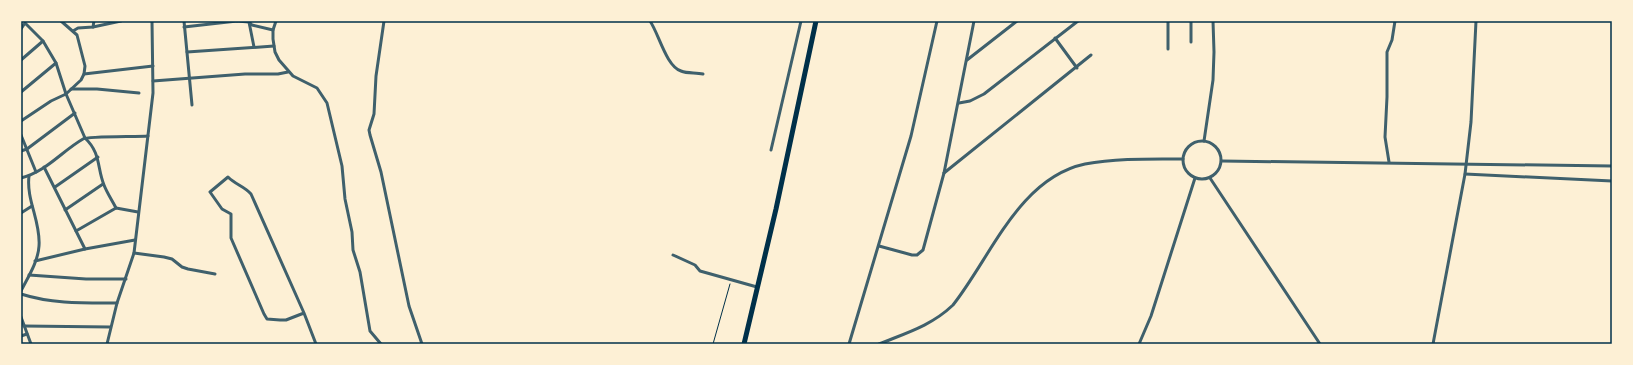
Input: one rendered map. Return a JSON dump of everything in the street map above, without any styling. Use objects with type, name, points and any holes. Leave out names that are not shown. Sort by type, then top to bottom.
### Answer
[{"type":"main road","points":[[744,344],[776,209],[816,21]]},
{"type":"street","points":[[21,121],[51,101],[66,94],[81,80],[84,74],[85,66],[80,43],[73,30],[62,21]]},
{"type":"street","points":[[93,27],[94,21]]},
{"type":"street","points":[[73,30],[121,21]]},
{"type":"street","points":[[107,344],[116,303],[126,280],[134,254],[154,81],[152,21]]},
{"type":"street","points":[[184,21],[192,105]]},
{"type":"street","points":[[184,28],[207,23],[237,21],[249,22],[252,25],[273,30]]},
{"type":"street","points":[[276,21],[273,30],[274,46],[278,60],[293,76],[317,88],[327,103],[342,166],[345,199],[352,232],[353,250],[360,272],[370,332],[381,344]]},
{"type":"street","points":[[384,21],[376,76],[374,114],[369,130],[381,172],[409,306],[422,344]]},
{"type":"street","points":[[650,21],[673,65],[681,71],[703,74]]},
{"type":"street","points":[[771,150],[800,21]]},
{"type":"street","points":[[849,344],[911,136],[937,21]]},
{"type":"street","points":[[879,246],[912,255],[920,253],[923,250],[944,173],[968,60],[974,21]]},
{"type":"street","points":[[1009,21],[1010,27]]},
{"type":"street","points":[[968,60],[1017,21]]},
{"type":"street","points":[[959,103],[970,101],[984,94],[1078,21]]},
{"type":"street","points":[[1168,21],[1168,49]]},
{"type":"street","points":[[1191,21],[1191,42]]},
{"type":"street","points":[[1204,141],[1213,80],[1213,21]]},
{"type":"street","points":[[1389,162],[1385,137],[1387,52],[1392,40],[1395,21]]},
{"type":"street","points":[[1434,344],[1465,174],[1471,122],[1476,21]]},
{"type":"street","points":[[249,22],[254,47]]},
{"type":"street","points":[[21,29],[25,23],[43,41],[56,63],[66,94],[85,138],[89,141],[98,157],[103,184],[116,208]]},
{"type":"street","points":[[1055,38],[1076,68]]},
{"type":"street","points":[[21,60],[43,41]]},
{"type":"street","points":[[187,52],[274,46]]},
{"type":"street","points":[[944,173],[1091,55]]},
{"type":"street","points":[[21,92],[56,63]]},
{"type":"street","points":[[84,74],[153,66]]},
{"type":"street","points":[[154,81],[245,74],[278,74],[288,72]]},
{"type":"street","points":[[71,89],[97,89],[139,93]]},
{"type":"street","points":[[21,151],[26,149],[75,113]]},
{"type":"street","points":[[21,135],[36,172]]},
{"type":"street","points":[[21,178],[29,176],[44,167],[85,138],[148,136]]},
{"type":"street","points":[[1204,141],[1217,147],[1220,151],[1222,161],[1219,169],[1210,178],[1200,180],[1186,171],[1182,160],[1184,153],[1192,144],[1204,141]]},
{"type":"street","points":[[55,187],[98,157]]},
{"type":"street","points":[[879,344],[931,323],[954,305],[1019,208],[1032,193],[1047,181],[1065,171],[1084,164],[1103,162],[1182,160]]},
{"type":"street","points":[[1222,161],[1612,166]]},
{"type":"street","points":[[44,167],[85,249]]},
{"type":"street","points":[[1465,174],[1612,181]]},
{"type":"street","points":[[29,176],[28,190],[39,233],[39,244],[35,261],[21,293],[43,300],[56,302],[116,303]]},
{"type":"street","points":[[304,314],[280,320],[267,319],[264,314],[231,238],[231,214],[222,209],[210,192],[228,177],[238,186],[246,189],[251,194],[304,314],[316,344]]},
{"type":"street","points":[[1139,344],[1150,316],[1195,178]]},
{"type":"street","points":[[1210,178],[1320,344]]},
{"type":"street","points":[[65,210],[103,184]]},
{"type":"street","points":[[21,212],[32,206]]},
{"type":"street","points":[[76,231],[116,208],[138,212]]},
{"type":"street","points":[[35,261],[85,249],[135,240]]},
{"type":"street","points":[[134,254],[151,255],[172,259],[182,267],[215,274]]},
{"type":"street","points":[[673,255],[695,265],[700,271],[757,287]]},
{"type":"street","points":[[29,275],[126,280]]},
{"type":"street","points":[[21,317],[31,344]]},
{"type":"street","points":[[24,326],[110,327]]},
{"type":"street","points":[[21,336],[27,334]]},
{"type":"path","points":[[713,344],[731,280]]}]
